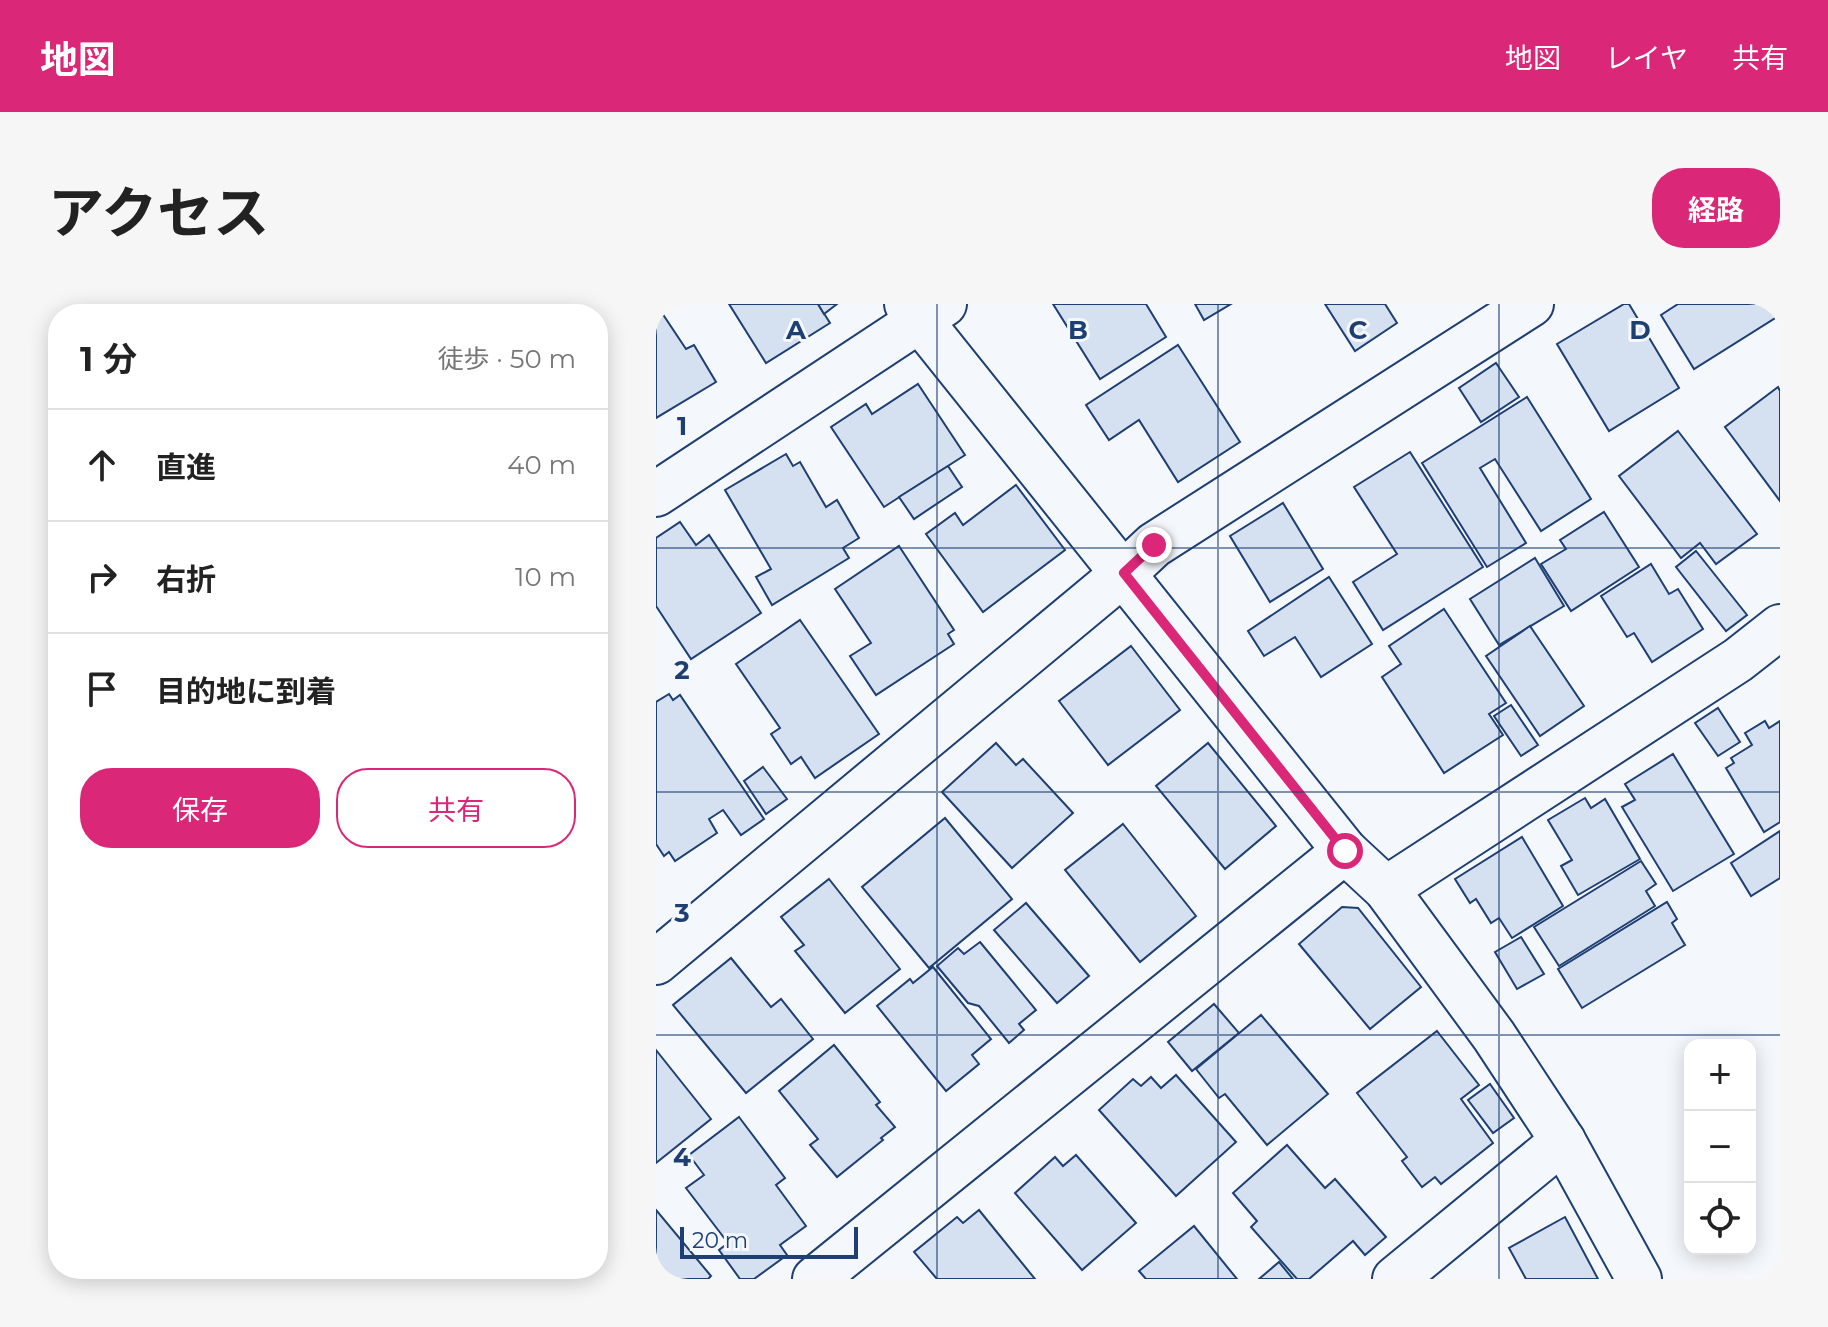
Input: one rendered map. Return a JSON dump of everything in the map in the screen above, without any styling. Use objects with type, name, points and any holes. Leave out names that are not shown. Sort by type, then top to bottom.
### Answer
[{"type":"street","points":[[656,962],[1154,545],[1531,304]]},
{"type":"street","points":[[656,494],[924,309],[1124,573],[1345,851],[1386,889],[1494,1036],[1563,1141],[1639,1279]]},
{"type":"street","points":[[1386,889],[1738,660],[1780,627]]},
{"type":"street","points":[[815,1279],[1345,851]]},
{"type":"street","points":[[1395,1279],[1563,1141]]},
{"type":"building","points":[[656,304],[686,349],[694,345],[716,382],[656,418]]},
{"type":"building","points":[[729,304],[818,304],[830,323],[766,363]]},
{"type":"building","points":[[818,304],[837,304],[824,314]]},
{"type":"building","points":[[1053,304],[1146,304],[1166,337],[1100,379]]},
{"type":"building","points":[[1195,304],[1231,304],[1204,320]]},
{"type":"building","points":[[1325,304],[1385,304],[1397,323],[1355,351]]},
{"type":"building","points":[[1624,304],[1629,304],[1679,388],[1609,431],[1557,344]]},
{"type":"building","points":[[1678,304],[1774,304],[1780,315],[1694,369],[1661,315]]},
{"type":"building","points":[[1178,345],[1240,442],[1178,482],[1139,420],[1109,440],[1086,405]]},
{"type":"building","points":[[1496,363],[1519,397],[1481,422],[1459,388]]},
{"type":"building","points":[[918,384],[965,455],[884,507],[831,427],[866,404],[872,414]]},
{"type":"building","points":[[1778,387],[1780,391],[1780,501],[1725,427]]},
{"type":"building","points":[[1527,397],[1591,499],[1541,531],[1495,459],[1480,468],[1526,543],[1487,567],[1422,463]]},
{"type":"building","points":[[1678,431],[1757,534],[1716,564],[1700,543],[1681,558],[1619,476]]},
{"type":"building","points":[[1410,452],[1483,567],[1383,630],[1353,582],[1397,554],[1354,487]]},
{"type":"building","points":[[786,454],[793,466],[800,462],[826,507],[837,500],[859,538],[843,548],[849,558],[772,605],[756,577],[771,569],[725,490]]},
{"type":"building","points":[[948,466],[962,487],[914,519],[899,497]]},
{"type":"building","points":[[1016,485],[1065,550],[983,612],[926,534],[955,513],[963,525]]},
{"type":"building","points":[[1283,503],[1323,569],[1270,602],[1230,536]]},
{"type":"building","points":[[1604,512],[1639,567],[1571,611],[1541,564],[1566,549],[1560,540]]},
{"type":"building","points":[[680,522],[696,545],[709,535],[761,613],[691,659],[656,606],[656,538]]},
{"type":"building","points":[[899,546],[954,630],[948,634],[954,644],[876,695],[850,656],[871,643],[835,589]]},
{"type":"building","points":[[1696,551],[1747,615],[1726,631],[1676,567]]},
{"type":"building","points":[[1535,558],[1564,606],[1499,645],[1470,599]]},
{"type":"building","points":[[1651,564],[1669,594],[1678,589],[1703,629],[1652,662],[1634,633],[1627,637],[1601,596]]},
{"type":"building","points":[[1329,577],[1372,644],[1321,677],[1295,637],[1264,656],[1248,631]]},
{"type":"building","points":[[1444,609],[1506,703],[1489,714],[1503,735],[1444,773],[1382,677],[1401,664],[1389,646]]},
{"type":"building","points":[[800,620],[879,734],[815,778],[801,757],[791,764],[771,734],[780,728],[736,664]]},
{"type":"building","points":[[1530,626],[1584,706],[1540,736],[1486,656]]},
{"type":"building","points":[[1131,646],[1180,710],[1108,765],[1059,701]]},
{"type":"building","points":[[669,694],[673,700],[680,695],[764,819],[741,835],[723,810],[709,819],[717,833],[675,861],[669,852],[664,856],[656,844],[656,702]]},
{"type":"building","points":[[1511,705],[1538,745],[1521,756],[1494,716]]},
{"type":"building","points":[[1718,708],[1740,742],[1718,756],[1695,723]]},
{"type":"building","points":[[1765,721],[1769,728],[1780,721],[1780,822],[1764,832],[1726,768],[1734,763],[1731,758],[1752,745],[1745,733]]},
{"type":"building","points":[[996,743],[1016,765],[1023,759],[1073,813],[1012,868],[942,792]]},
{"type":"building","points":[[1208,743],[1276,826],[1225,869],[1156,786]]},
{"type":"building","points":[[1673,754],[1734,854],[1673,891],[1622,807],[1635,800],[1625,784]]},
{"type":"building","points":[[763,767],[787,799],[766,814],[744,781]]},
{"type":"building","points":[[1585,798],[1591,808],[1605,799],[1640,859],[1578,895],[1561,866],[1572,860],[1548,820]]},
{"type":"building","points":[[945,818],[1012,899],[929,968],[862,887]]},
{"type":"building","points":[[1123,824],[1196,916],[1140,962],[1065,870]]},
{"type":"building","points":[[1780,831],[1780,878],[1751,896],[1731,863]]},
{"type":"building","points":[[1522,837],[1563,906],[1512,938],[1499,918],[1491,923],[1476,899],[1470,903],[1455,879]]},
{"type":"building","points":[[1641,861],[1656,884],[1646,891],[1655,906],[1559,966],[1534,927]]},
{"type":"building","points":[[829,879],[900,969],[845,1013],[795,951],[804,945],[781,917]]},
{"type":"building","points":[[1667,902],[1677,919],[1672,923],[1685,945],[1582,1008],[1558,969]]},
{"type":"building","points":[[1026,903],[1089,976],[1057,1003],[994,930]]},
{"type":"building","points":[[1342,907],[1358,908],[1421,987],[1370,1029],[1299,944]]},
{"type":"building","points":[[1521,937],[1544,974],[1517,989],[1495,952]]},
{"type":"building","points":[[980,942],[1036,1010],[1019,1024],[1024,1030],[1009,1043],[979,1006],[968,1003],[937,966],[958,948],[964,954]]},
{"type":"building","points":[[731,958],[771,1007],[781,999],[813,1039],[746,1093],[673,1005]]},
{"type":"building","points":[[933,967],[991,1039],[972,1055],[979,1064],[946,1091],[877,1006],[910,979],[913,983]]},
{"type":"building","points":[[1214,1004],[1239,1033],[1192,1071],[1168,1042]]},
{"type":"building","points":[[1261,1015],[1328,1094],[1267,1145],[1225,1094],[1219,1098],[1196,1069]]},
{"type":"building","points":[[1437,1031],[1479,1085],[1461,1099],[1493,1143],[1441,1184],[1435,1177],[1422,1187],[1402,1161],[1407,1157],[1357,1093]]},
{"type":"building","points":[[834,1045],[880,1102],[876,1105],[895,1127],[837,1177],[810,1145],[818,1139],[779,1091]]},
{"type":"building","points":[[656,1050],[711,1119],[656,1163]]},
{"type":"building","points":[[1176,1075],[1236,1142],[1176,1196],[1099,1110],[1133,1079],[1141,1086],[1151,1077],[1161,1088]]},
{"type":"building","points":[[1490,1084],[1514,1118],[1493,1133],[1468,1100]]},
{"type":"building","points":[[739,1117],[785,1178],[776,1185],[806,1226],[780,1245],[787,1255],[754,1279],[740,1279],[719,1250],[728,1243],[686,1188],[704,1175],[689,1155]]},
{"type":"building","points":[[1287,1145],[1325,1188],[1335,1179],[1386,1237],[1365,1255],[1353,1241],[1309,1279],[1297,1279],[1251,1227],[1257,1221],[1233,1193]]},
{"type":"building","points":[[1076,1155],[1136,1223],[1082,1270],[1015,1193],[1055,1157],[1063,1166]]},
{"type":"building","points":[[656,1210],[711,1276],[708,1279],[656,1279]]},
{"type":"building","points":[[979,1210],[1035,1279],[937,1279],[914,1252],[957,1217],[963,1223]]},
{"type":"building","points":[[1565,1217],[1598,1279],[1526,1279],[1509,1248]]},
{"type":"building","points":[[1194,1226],[1237,1279],[1146,1279],[1139,1271]]},
{"type":"building","points":[[1279,1262],[1293,1279],[1259,1279]]},
{"type":"route","points":[[1154,545],[1124,573],[1345,851]]}]
